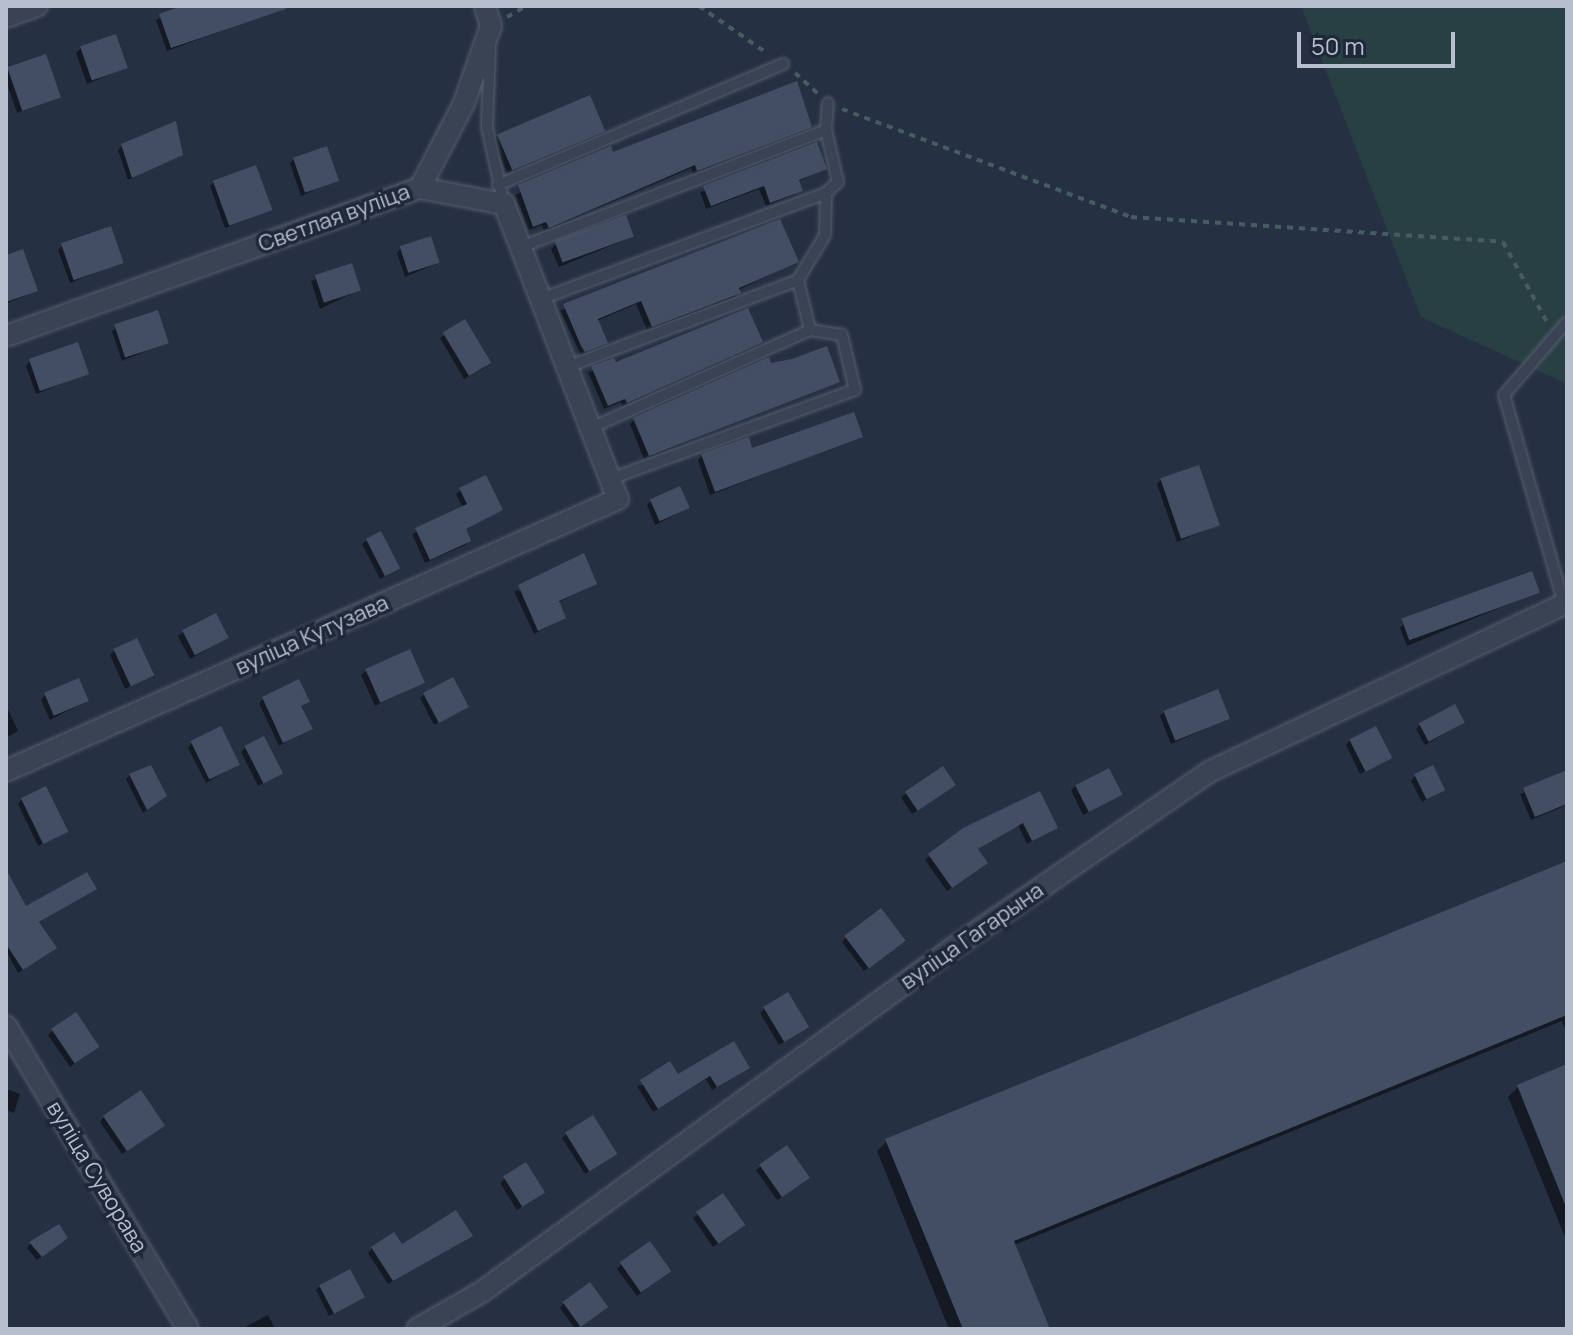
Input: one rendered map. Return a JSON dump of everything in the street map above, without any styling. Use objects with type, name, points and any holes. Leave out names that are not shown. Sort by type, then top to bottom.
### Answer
[{"type":"street","points":[[6,17],[37,6]]},
{"type":"street","points":[[420,188],[464,103],[488,16]]},
{"type":"street","name":"Светлая вуліца","points":[[6,336],[420,188],[501,195]]},
{"type":"street","points":[[501,195],[610,479]]},
{"type":"street","name":"вуліца Кутузава","points":[[6,771],[618,499],[610,479]]},
{"type":"street","name":"вуліца Гагарына","points":[[417,1329],[483,1291],[956,946],[1211,771],[1564,604]]},
{"type":"street","name":"вуліца Суворава","points":[[6,1026],[188,1329]]},
{"type":"lane","points":[[488,16],[487,127],[501,195],[783,64]]},
{"type":"lane","points":[[541,299],[826,193],[838,182],[826,130],[828,103]]},
{"type":"lane","points":[[521,247],[826,130]]},
{"type":"lane","points":[[567,367],[798,280],[825,235],[826,193]]},
{"type":"lane","points":[[798,280],[810,330]]},
{"type":"lane","points":[[1564,604],[1504,395],[1553,333],[1567,322]]},
{"type":"lane","points":[[591,428],[810,330],[842,335],[855,390],[610,479]]},
{"type":"path","points":[[699,6],[783,64],[828,103],[1131,217],[1503,242],[1553,333]]},
{"type":"green space","points":[[1301,6],[1567,6],[1567,384],[1421,317]]},
{"type":"building","points":[[182,6],[285,6],[286,9],[171,48],[159,14]]},
{"type":"building","points":[[116,34],[128,68],[92,80],[80,46]]},
{"type":"building","points":[[46,54],[61,97],[22,111],[7,67]]},
{"type":"building","points":[[797,81],[812,127],[697,171],[695,165],[549,228],[546,222],[533,227],[518,185],[611,146],[613,152]]},
{"type":"building","points":[[590,95],[605,131],[512,170],[497,134]]},
{"type":"building","points":[[176,121],[183,155],[132,178],[121,144]]},
{"type":"building","points":[[817,142],[827,169],[799,180],[803,191],[770,203],[764,186],[711,206],[703,186]]},
{"type":"building","points":[[327,146],[339,181],[305,193],[293,158]]},
{"type":"building","points":[[256,165],[272,210],[229,226],[213,181]]},
{"type":"building","points":[[626,215],[634,237],[562,263],[555,241]]},
{"type":"building","points":[[780,219],[799,262],[739,288],[741,293],[652,327],[641,301],[598,319],[608,343],[585,352],[581,346],[563,304]]},
{"type":"building","points":[[111,226],[124,263],[74,280],[61,243]]},
{"type":"building","points":[[431,236],[440,263],[408,273],[400,246]]},
{"type":"building","points":[[23,249],[38,291],[6,302],[6,255]]},
{"type":"building","points":[[352,263],[361,291],[324,303],[315,275]]},
{"type":"building","points":[[748,308],[763,342],[627,403],[625,399],[608,406],[591,366],[614,358],[616,362]]},
{"type":"building","points":[[158,310],[169,343],[125,358],[114,324]]},
{"type":"building","points":[[465,319],[491,363],[469,376],[443,332]]},
{"type":"building","points":[[78,342],[89,374],[40,391],[29,359]]},
{"type":"building","points":[[827,346],[840,382],[649,456],[633,418],[769,357],[771,363]]},
{"type":"building","points":[[854,412],[863,437],[715,492],[701,454],[749,437],[752,448]]},
{"type":"building","points":[[1199,465],[1220,526],[1181,539],[1160,478]]},
{"type":"building","points":[[486,475],[503,510],[466,529],[471,541],[430,560],[415,528],[467,504],[459,488]]},
{"type":"building","points":[[680,486],[690,508],[660,521],[650,499]]},
{"type":"building","points":[[381,531],[400,568],[385,576],[366,539]]},
{"type":"building","points":[[584,553],[597,584],[559,601],[566,618],[538,631],[518,585]]},
{"type":"building","points":[[1532,571],[1540,593],[1409,640],[1401,619]]},
{"type":"building","points":[[216,613],[229,638],[195,655],[182,630]]},
{"type":"building","points":[[137,638],[154,675],[131,686],[113,649]]},
{"type":"building","points":[[410,649],[425,683],[380,703],[365,669]]},
{"type":"building","points":[[453,677],[469,707],[439,723],[423,693]]},
{"type":"building","points":[[79,678],[89,701],[54,716],[44,693]]},
{"type":"building","points":[[299,679],[310,702],[301,706],[313,729],[283,743],[262,697]]},
{"type":"building","points":[[1218,689],[1230,719],[1175,741],[1163,711]]},
{"type":"building","points":[[1455,704],[1465,723],[1429,742],[1419,723]]},
{"type":"building","points":[[221,726],[240,765],[209,780],[190,741]]},
{"type":"building","points":[[1376,726],[1392,758],[1366,772],[1349,740]]},
{"type":"building","points":[[264,736],[283,773],[263,783],[244,746]]},
{"type":"building","points":[[151,765],[167,796],[147,810],[129,774]]},
{"type":"building","points":[[1433,765],[1445,790],[1426,799],[1414,774]]},
{"type":"building","points":[[943,766],[956,785],[918,811],[905,792]]},
{"type":"building","points":[[1109,768],[1123,795],[1089,812],[1075,785]]},
{"type":"building","points":[[1567,770],[1567,804],[1535,817],[1523,788]]},
{"type":"building","points":[[46,786],[68,832],[43,844],[21,798]]},
{"type":"building","points":[[1040,791],[1058,828],[1032,841],[1023,823],[978,849],[988,863],[952,888],[928,854],[963,828]]},
{"type":"building","points":[[1567,861],[1567,1015],[1014,1241],[1050,1329],[963,1329],[885,1139]]},
{"type":"building","points":[[6,869],[26,906],[87,872],[97,889],[39,922],[57,948],[23,970],[6,944]]},
{"type":"building","points":[[881,908],[906,941],[869,968],[844,936]]},
{"type":"building","points":[[788,992],[809,1027],[784,1042],[763,1007]]},
{"type":"building","points":[[76,1012],[99,1047],[75,1064],[51,1029]]},
{"type":"building","points":[[734,1041],[750,1068],[717,1087],[710,1076],[658,1109],[640,1080],[670,1061],[678,1074]]},
{"type":"building","points":[[1567,1064],[1567,1207],[1566,1207],[1517,1085]]},
{"type":"building","points":[[141,1090],[165,1126],[127,1151],[103,1116]]},
{"type":"building","points":[[593,1115],[617,1154],[589,1171],[565,1132]]},
{"type":"building","points":[[787,1145],[810,1178],[782,1197],[759,1165]]},
{"type":"building","points":[[526,1162],[545,1193],[522,1207],[503,1176]]},
{"type":"building","points":[[723,1193],[745,1225],[718,1244],[696,1212]]},
{"type":"building","points":[[456,1210],[473,1236],[393,1281],[371,1247],[394,1232],[402,1244]]},
{"type":"building","points":[[59,1224],[68,1238],[42,1257],[29,1242]]},
{"type":"building","points":[[650,1241],[671,1271],[641,1293],[620,1262]]},
{"type":"building","points":[[350,1269],[365,1297],[334,1314],[319,1285]]},
{"type":"building","points":[[590,1282],[608,1307],[581,1327],[562,1302]]}]
